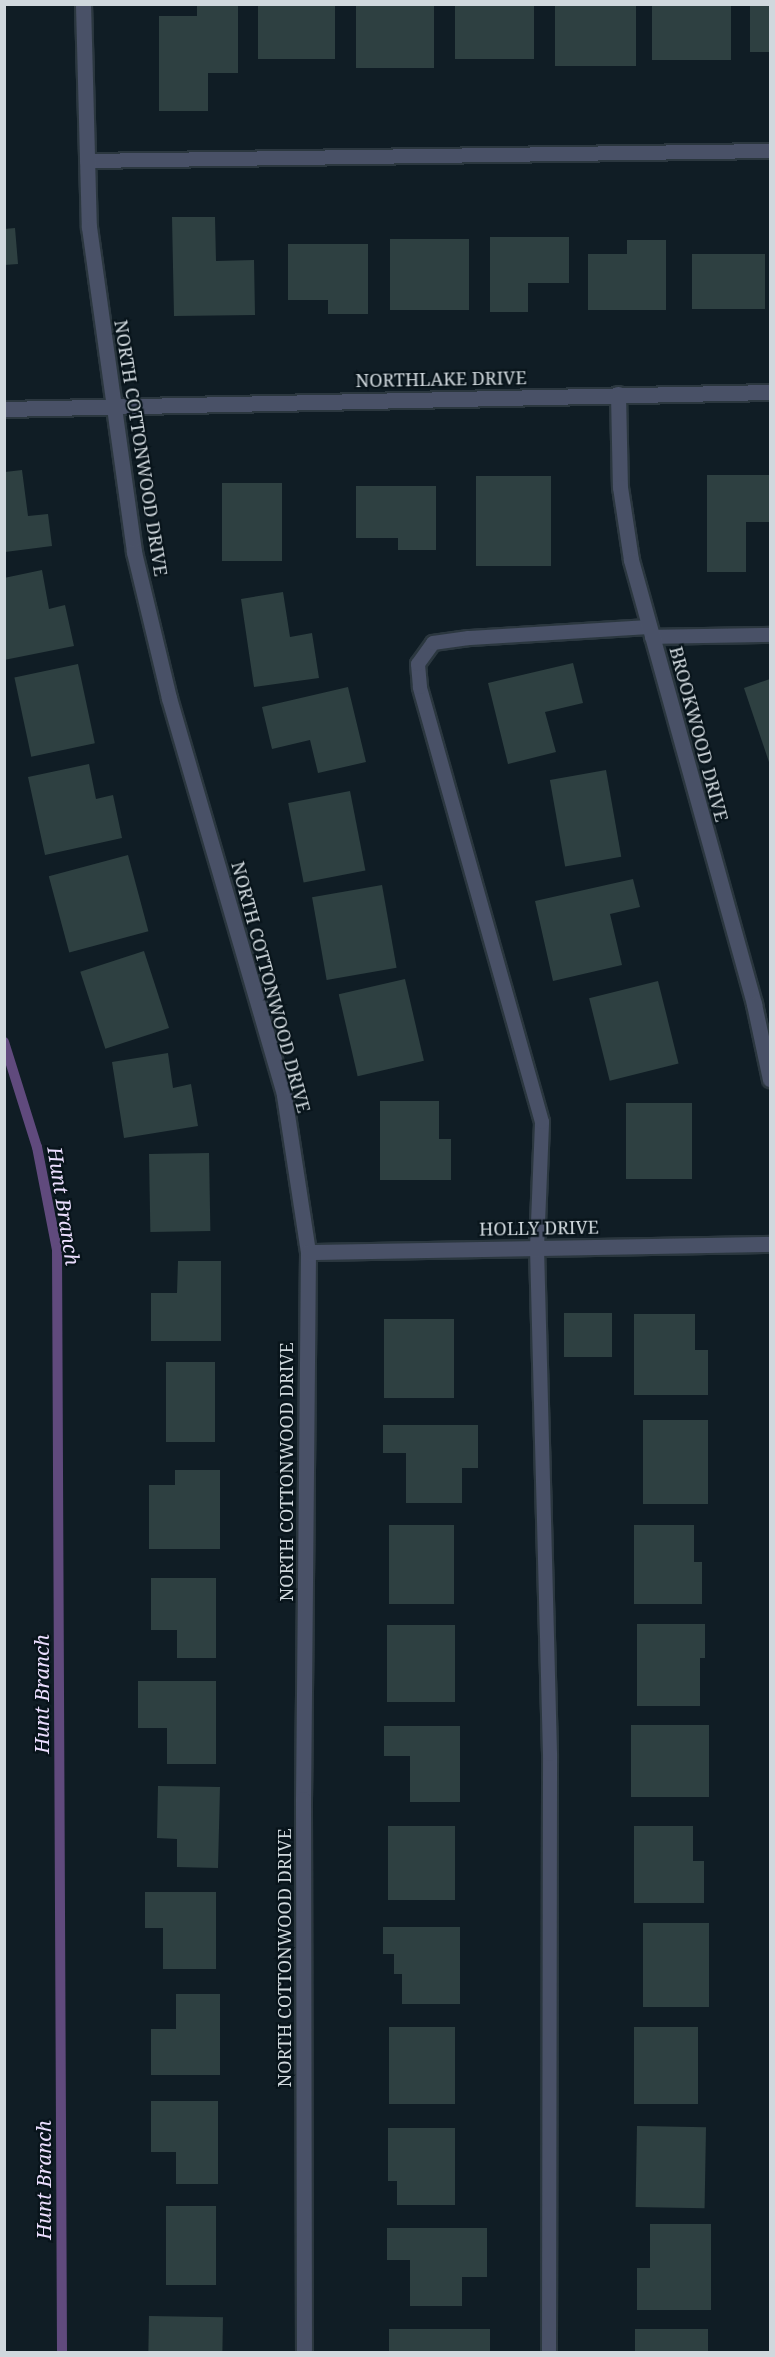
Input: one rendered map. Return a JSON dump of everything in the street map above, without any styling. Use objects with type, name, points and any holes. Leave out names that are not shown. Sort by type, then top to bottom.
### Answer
[{"type":"street","name":"NORTH COTTONWOOD DRIVE","points":[[82,4],[90,227],[134,552],[169,698],[284,1095],[308,1252],[303,1799],[304,2352]]},
{"type":"street","name":"NORTHLAKE DRIVE","points":[[4,409],[771,392]]},
{"type":"street","name":"BROOKWOOD DRIVE","points":[[618,394],[620,487],[631,560],[754,1004],[771,1079]]},
{"type":"street","name":"HOLLY DRIVE","points":[[308,1252],[771,1244]]},
{"type":"lane","points":[[87,161],[771,151]]},
{"type":"lane","points":[[549,2352],[550,1754],[537,1248],[542,1122],[486,915],[420,687],[418,664],[433,644],[469,638],[651,632],[771,635]]},
{"type":"building","points":[[197,4],[238,4],[238,73],[208,73],[208,111],[159,111],[159,16],[197,16]]},
{"type":"building","points":[[258,4],[335,4],[335,59],[258,59]]},
{"type":"building","points":[[356,4],[434,4],[434,68],[356,68]]},
{"type":"building","points":[[455,4],[534,4],[534,59],[455,59]]},
{"type":"building","points":[[555,4],[636,4],[636,66],[555,66]]},
{"type":"building","points":[[652,4],[731,4],[731,60],[652,60]]},
{"type":"building","points":[[750,4],[770,4],[770,52],[750,52]]},
{"type":"building","points":[[172,217],[215,217],[216,261],[254,260],[255,315],[174,316]]},
{"type":"building","points":[[15,228],[18,264],[4,265],[4,229]]},
{"type":"building","points":[[490,237],[569,237],[569,283],[528,283],[528,312],[490,312]]},
{"type":"building","points":[[390,239],[469,239],[469,310],[390,310]]},
{"type":"building","points":[[627,240],[666,240],[666,310],[588,310],[588,254],[627,254]]},
{"type":"building","points":[[288,244],[368,244],[368,314],[328,314],[328,300],[288,300]]},
{"type":"building","points":[[692,254],[765,254],[765,309],[692,309]]},
{"type":"building","points":[[22,470],[28,516],[48,514],[52,546],[5,552],[5,472]]},
{"type":"building","points":[[707,475],[770,475],[770,522],[746,522],[746,572],[707,572]]},
{"type":"building","points":[[476,476],[551,476],[551,566],[476,566]]},
{"type":"building","points":[[222,483],[282,483],[282,561],[222,561]]},
{"type":"building","points":[[356,486],[436,486],[436,550],[398,550],[398,538],[356,538]]},
{"type":"building","points":[[42,570],[49,609],[65,605],[74,646],[4,660],[4,578]]},
{"type":"building","points":[[283,592],[290,637],[312,633],[319,678],[254,687],[241,599]]},
{"type":"building","points":[[573,663],[583,703],[545,712],[556,752],[508,764],[488,683]]},
{"type":"building","points":[[78,664],[95,743],[31,757],[14,678]]},
{"type":"building","points":[[770,679],[770,765],[744,688]]},
{"type":"building","points":[[348,687],[366,762],[318,773],[310,740],[272,749],[262,707]]},
{"type":"building","points":[[89,764],[96,799],[113,795],[122,838],[45,855],[28,777]]},
{"type":"building","points":[[606,770],[621,857],[565,867],[550,780]]},
{"type":"building","points":[[350,791],[365,871],[304,883],[288,803]]},
{"type":"building","points":[[128,855],[148,931],[69,953],[49,876]]},
{"type":"building","points":[[633,879],[640,907],[610,914],[622,965],[553,981],[535,901]]},
{"type":"building","points":[[382,885],[397,968],[327,980],[312,897]]},
{"type":"building","points":[[144,951],[169,1028],[105,1049],[80,972]]},
{"type":"building","points":[[405,979],[424,1061],[358,1076],[339,994]]},
{"type":"building","points":[[658,981],[679,1063],[610,1081],[589,998]]},
{"type":"building","points":[[168,1053],[173,1088],[191,1084],[198,1126],[124,1138],[112,1062]]},
{"type":"building","points":[[380,1101],[439,1101],[439,1139],[451,1139],[451,1180],[380,1180]]},
{"type":"building","points":[[626,1103],[692,1103],[692,1179],[626,1179]]},
{"type":"building","points":[[209,1153],[210,1231],[150,1232],[149,1154]]},
{"type":"building","points":[[178,1261],[221,1261],[221,1341],[151,1341],[151,1293],[177,1293]]},
{"type":"building","points":[[564,1313],[612,1313],[612,1357],[564,1357]]},
{"type":"building","points":[[634,1314],[695,1314],[695,1350],[708,1350],[708,1395],[634,1395]]},
{"type":"building","points":[[384,1319],[454,1319],[454,1398],[384,1398]]},
{"type":"building","points":[[166,1362],[215,1362],[215,1442],[166,1442]]},
{"type":"building","points":[[643,1420],[708,1420],[708,1504],[643,1504]]},
{"type":"building","points":[[383,1425],[478,1425],[478,1468],[462,1468],[462,1503],[406,1503],[406,1453],[383,1453]]},
{"type":"building","points":[[175,1470],[220,1470],[220,1549],[149,1549],[149,1485],[175,1485]]},
{"type":"building","points":[[389,1525],[454,1525],[454,1604],[389,1604]]},
{"type":"building","points":[[634,1525],[694,1525],[694,1562],[702,1562],[702,1604],[634,1604]]},
{"type":"building","points":[[151,1578],[216,1578],[216,1658],[177,1658],[177,1630],[151,1630]]},
{"type":"building","points":[[637,1624],[705,1624],[705,1658],[700,1658],[700,1706],[637,1706]]},
{"type":"building","points":[[387,1625],[455,1625],[455,1702],[387,1702]]},
{"type":"building","points":[[138,1681],[216,1681],[216,1764],[167,1764],[167,1728],[138,1728]]},
{"type":"building","points":[[631,1725],[709,1725],[709,1797],[631,1797]]},
{"type":"building","points":[[384,1726],[460,1726],[460,1802],[410,1802],[410,1756],[384,1756]]},
{"type":"building","points":[[158,1786],[220,1787],[218,1868],[177,1867],[177,1839],[157,1838]]},
{"type":"building","points":[[388,1826],[455,1826],[455,1900],[388,1900]]},
{"type":"building","points":[[634,1826],[693,1826],[693,1861],[704,1861],[704,1903],[634,1903]]},
{"type":"building","points":[[145,1892],[216,1892],[216,1969],[163,1969],[163,1928],[145,1928]]},
{"type":"building","points":[[643,1923],[709,1923],[709,2007],[643,2007]]},
{"type":"building","points":[[383,1927],[460,1927],[460,2004],[402,2004],[402,1974],[394,1974],[394,1954],[383,1954]]},
{"type":"building","points":[[176,1994],[220,1994],[220,2075],[151,2075],[151,2029],[176,2029]]},
{"type":"building","points":[[389,2027],[455,2027],[455,2104],[389,2104]]},
{"type":"building","points":[[634,2027],[698,2027],[698,2104],[634,2104]]},
{"type":"building","points":[[151,2101],[218,2101],[218,2184],[176,2184],[176,2152],[151,2152]]},
{"type":"building","points":[[637,2126],[706,2127],[705,2208],[636,2207]]},
{"type":"building","points":[[388,2128],[455,2128],[455,2205],[397,2205],[397,2181],[388,2181]]},
{"type":"building","points":[[166,2206],[216,2206],[216,2285],[166,2285]]},
{"type":"building","points":[[650,2224],[711,2224],[711,2310],[637,2310],[637,2268],[650,2268]]},
{"type":"building","points":[[387,2228],[487,2228],[487,2277],[462,2277],[462,2306],[410,2306],[410,2260],[387,2260]]},
{"type":"building","points":[[149,2316],[223,2317],[222,2352],[148,2352]]},
{"type":"building","points":[[389,2329],[490,2329],[490,2352],[389,2352]]},
{"type":"building","points":[[635,2329],[708,2329],[708,2352],[635,2352]]},
{"type":"waterway","name":"Hunt Branch","points":[[4,1042],[37,1147],[57,1250],[62,2352]]}]
